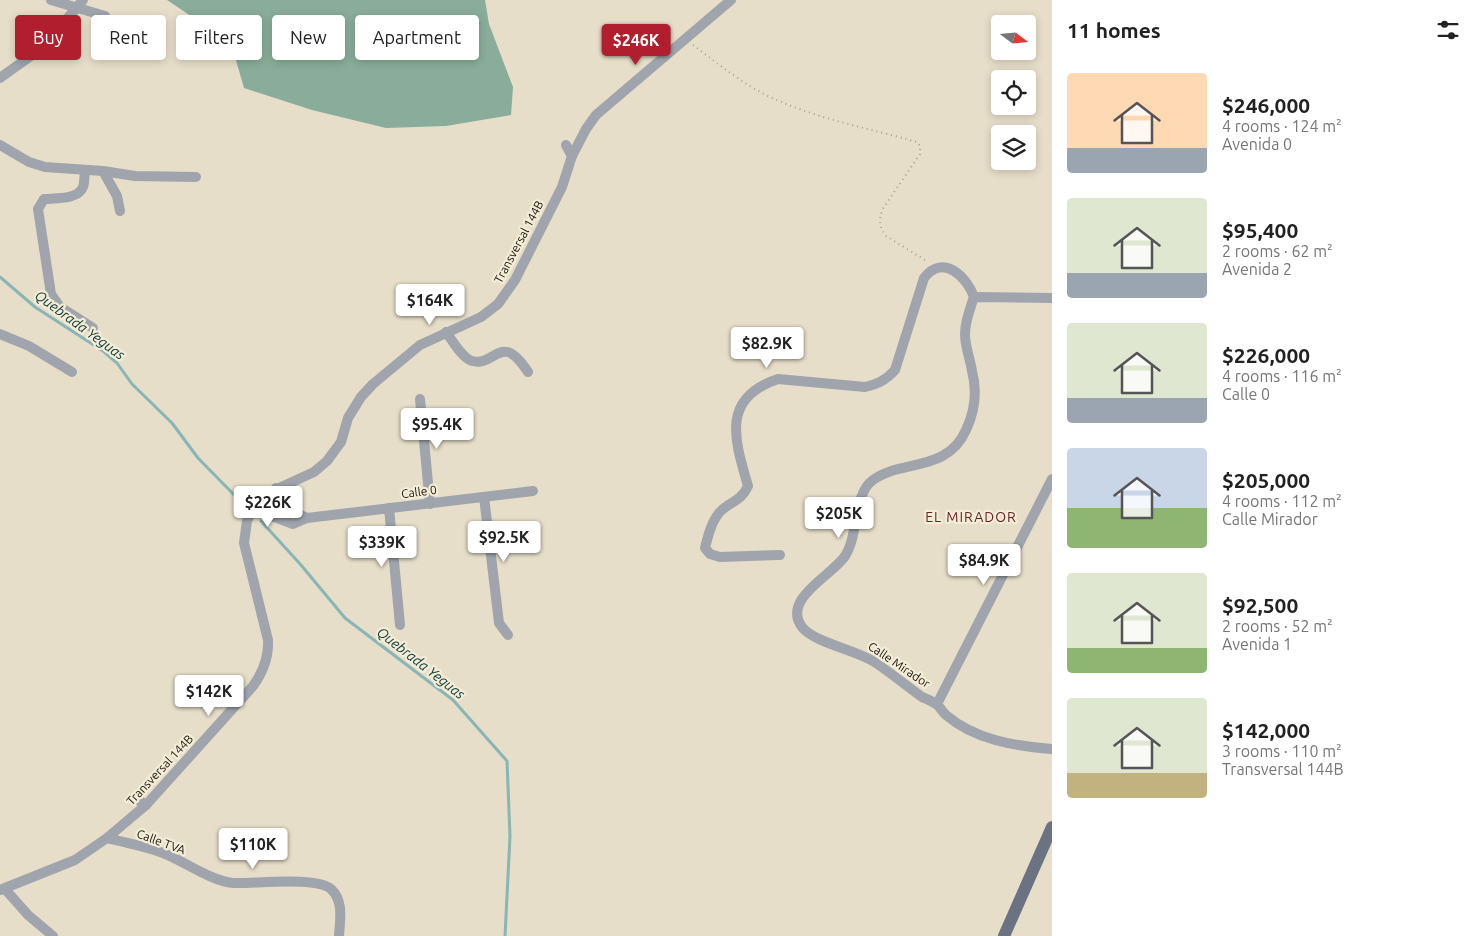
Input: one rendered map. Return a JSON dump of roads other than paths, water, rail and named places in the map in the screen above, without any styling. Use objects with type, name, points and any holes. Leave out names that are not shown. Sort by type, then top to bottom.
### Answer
[{"type":"main road","points":[[1004,936],[1052,827]]},
{"type":"street","points":[[51,0],[76,9],[98,12],[103,15]]},
{"type":"street","points":[[4,75],[42,48],[84,0]]},
{"type":"street","name":"Transversal 144B","points":[[2,889],[75,860],[108,838],[146,805],[253,686],[265,664],[268,650],[268,640],[244,543],[248,521],[257,505],[266,494],[314,472],[327,460],[341,442],[348,418],[361,397],[420,345],[481,317],[498,304],[515,280],[562,187],[572,156],[586,129],[596,115],[731,0]]},
{"type":"street","points":[[0,144],[36,165],[135,176],[196,177]]},
{"type":"street","points":[[566,145],[572,156]]},
{"type":"street","points":[[85,170],[83,188],[79,192],[74,195],[44,199],[38,209],[50,294],[60,307],[93,328]]},
{"type":"street","points":[[103,171],[117,196],[120,211]]},
{"type":"street","points":[[780,555],[720,557],[710,554],[705,548],[708,534],[720,512],[744,496],[748,486],[735,440],[735,424],[739,411],[746,399],[756,389],[778,379],[857,387],[875,385],[886,379],[895,370],[924,278],[929,271],[936,268],[953,270],[964,278],[970,286],[974,297],[1052,298]]},
{"type":"street","name":"Calle Mirador","points":[[974,297],[965,334],[966,349],[976,390],[973,409],[966,431],[953,448],[938,458],[890,472],[873,479],[864,488],[853,539],[846,555],[838,565],[806,594],[799,605],[797,616],[802,627],[812,635],[872,660],[937,704],[944,714],[960,724],[990,739],[1024,746],[1052,748]]},
{"type":"street","points":[[446,332],[468,358],[479,361],[500,352],[508,352],[519,358],[528,372]]},
{"type":"street","points":[[0,334],[29,346],[72,372]]},
{"type":"street","points":[[420,399],[430,504]]},
{"type":"street","points":[[937,704],[1052,479]]},
{"type":"street","points":[[276,488],[283,501],[294,513],[307,518]]},
{"type":"street","name":"Calle 0","points":[[257,505],[282,521],[293,524],[307,518],[533,491]]},
{"type":"street","points":[[484,497],[499,623],[508,635]]},
{"type":"street","points":[[389,508],[400,625]]},
{"type":"street","points":[[135,798],[146,805]]},
{"type":"street","name":"Calle TVA","points":[[108,838],[163,853],[231,883],[318,882],[331,889],[338,900],[341,911],[339,936]]},
{"type":"street","points":[[2,889],[53,936]]},
{"type":"waterway","name":"Quebrada Yeguas","points":[[0,277],[35,307],[103,351],[117,363],[132,384],[172,423],[198,458],[244,505]]},
{"type":"waterway","name":"Quebrada Yeguas","points":[[261,521],[345,618],[453,700],[507,761],[510,836],[505,936]]},
{"type":"district","name":"EL MIRADOR","points":[[971,517]]}]
